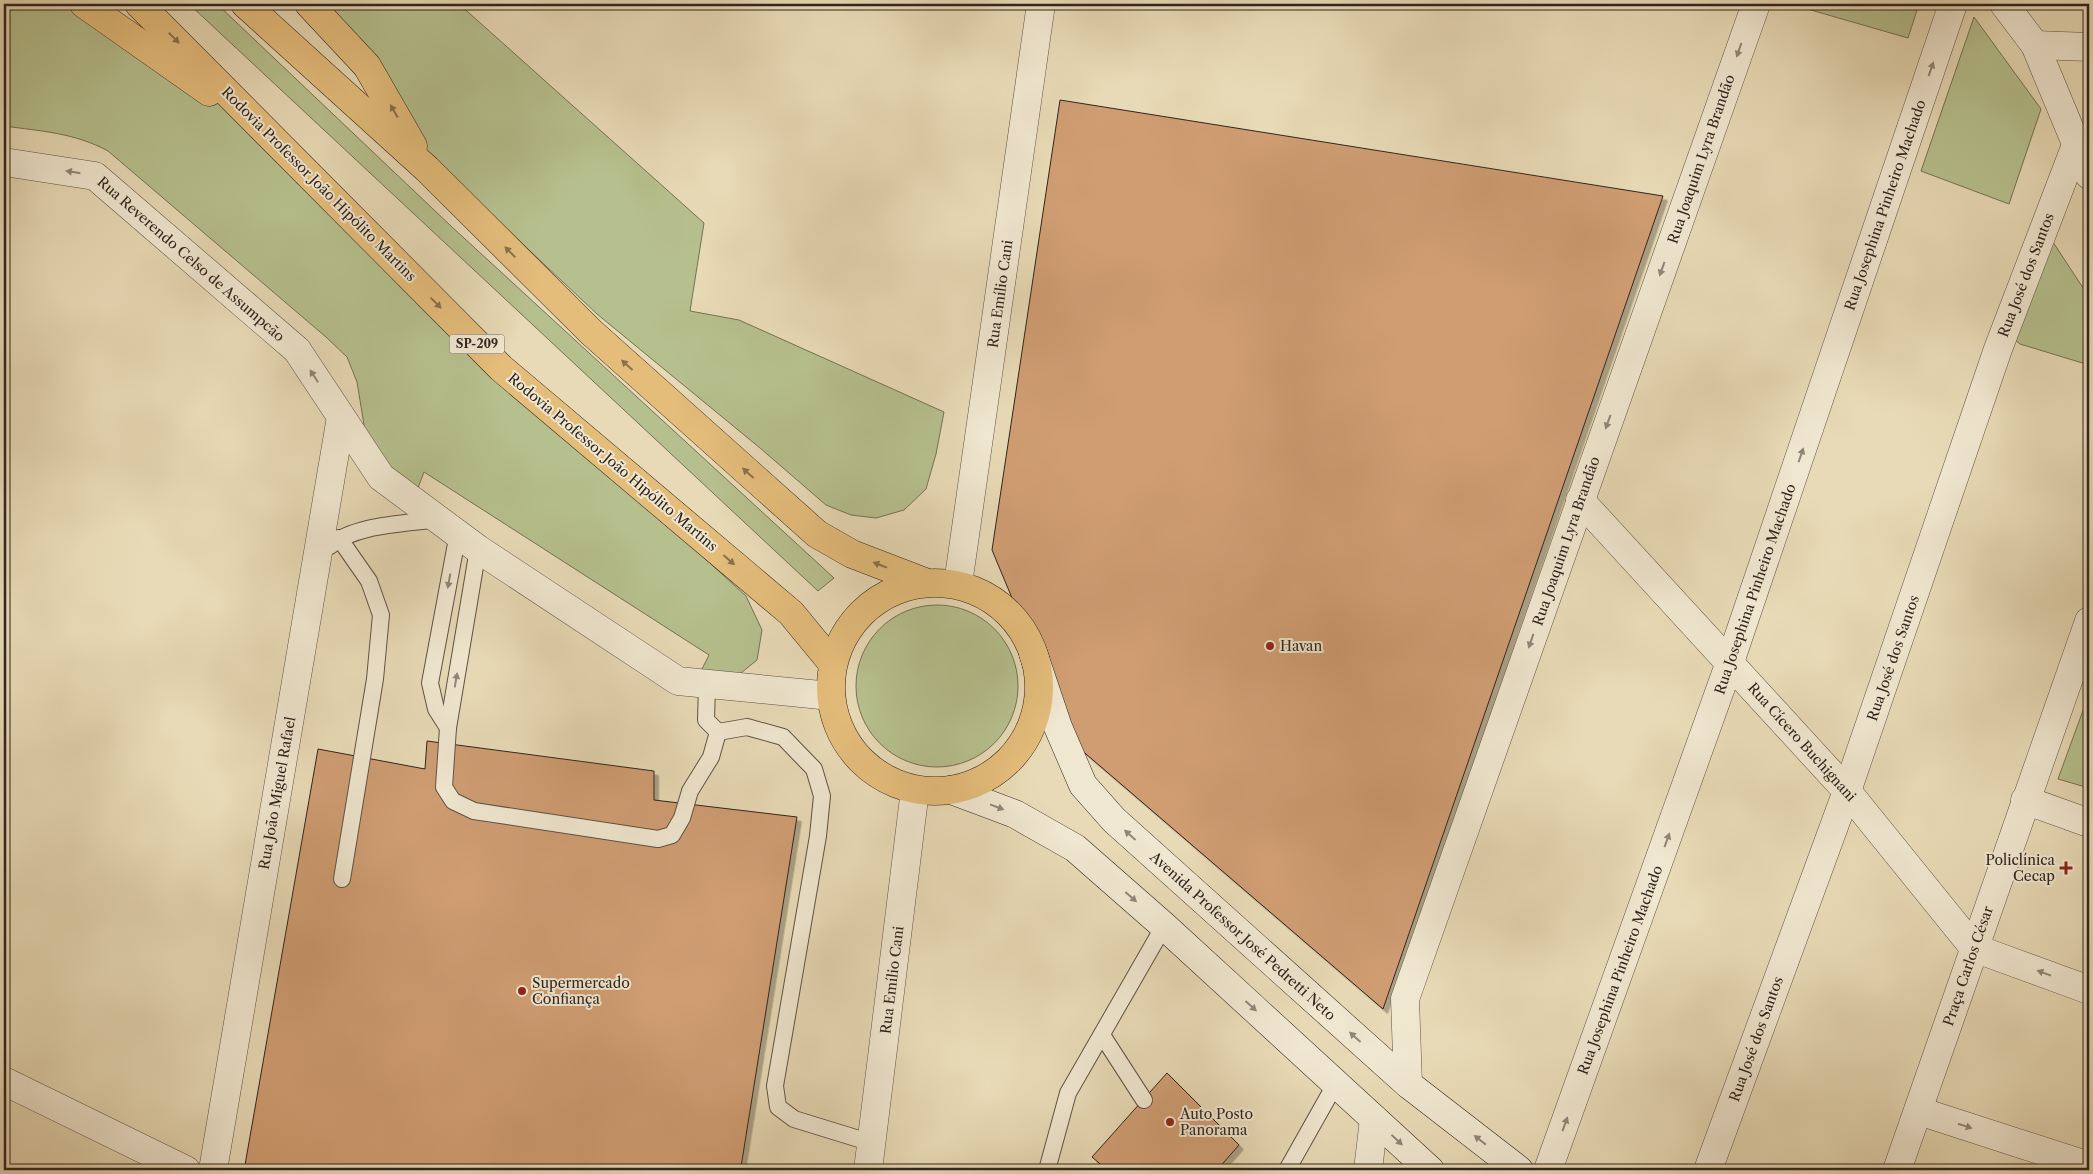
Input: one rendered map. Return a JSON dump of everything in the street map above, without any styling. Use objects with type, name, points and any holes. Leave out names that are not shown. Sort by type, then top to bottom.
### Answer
[{"type":"highway","points":[[84,4],[266,130]]},
{"type":"highway","name":"Rodovia Professor João Hipólito Martins","points":[[139,4],[501,368],[791,613],[833,664]]},
{"type":"highway","points":[[246,4],[427,169],[590,332],[817,534],[852,554],[925,582],[958,584],[989,597],[1016,621],[1033,652],[1039,688],[1037,707],[1028,735],[1014,755],[986,778],[951,790],[915,790],[882,777],[856,756],[838,728],[830,696],[833,664],[845,633],[866,608],[894,590],[925,582]]},
{"type":"highway","points":[[309,4],[368,66],[427,169]]},
{"type":"street","name":"Rua Emílio Cani","points":[[958,584],[1041,4]]},
{"type":"street","name":"Rua Joaquim Lyra Brandão","points":[[1408,1084],[1406,999],[1756,4]]},
{"type":"street","name":"Rua Josephina Pinheiro Machado","points":[[1548,1170],[1730,662],[1953,4]]},
{"type":"street","points":[[2004,4],[2035,45],[2089,175]]},
{"type":"street","points":[[2035,45],[2089,47]]},
{"type":"street","name":"Rua José dos Santos","points":[[1708,1170],[1847,791],[1998,349],[2076,145]]},
{"type":"street","name":"Rua Reverendo Celso de Assumpcão","points":[[4,162],[95,176],[297,350],[381,477],[458,534],[678,681],[830,696]]},
{"type":"street","name":"Rua João Miguel Rafael","points":[[213,1170],[341,416]]},
{"type":"street","name":"Rua Cícero Buchignani","points":[[1580,500],[1847,791],[1974,948]]},
{"type":"street","name":"Praça Carlos César","points":[[1897,1170],[1919,1111],[2025,800],[2089,625]]},
{"type":"street","name":"Avenida Professor José Pedretti Neto","points":[[1033,652],[1058,727],[1083,784],[1114,820],[1408,1084],[1518,1170]]},
{"type":"street","name":"Rua Emílio Cani","points":[[868,1170],[915,790]]},
{"type":"street","points":[[951,790],[1015,814],[1075,848],[1164,926],[1430,1170]]},
{"type":"street","points":[[2025,800],[2089,823]]},
{"type":"street","points":[[1974,948],[2089,990]]},
{"type":"street","points":[[4,1081],[186,1170]]},
{"type":"street","points":[[1919,1111],[2089,1166]]},
{"type":"street","points":[[1368,1170],[1374,1119]]},
{"type":"lane","points":[[317,557],[339,538],[361,530],[458,534]]},
{"type":"lane","points":[[448,728],[436,709],[430,683],[458,534]]},
{"type":"lane","points":[[458,534],[444,787],[453,801],[474,811],[658,839],[672,835],[682,818],[690,791],[711,757],[718,732]]},
{"type":"lane","points":[[339,538],[369,581],[380,615],[375,679],[342,879]]},
{"type":"lane","points":[[707,685],[706,720],[718,732]]},
{"type":"lane","points":[[718,732],[747,727],[783,737],[814,769],[822,796],[818,836],[775,1086],[778,1107],[794,1119],[872,1143]]},
{"type":"lane","points":[[1047,1170],[1068,1093],[1164,926]]},
{"type":"lane","points":[[1102,1035],[1144,1100]]},
{"type":"lane","points":[[1287,1170],[1336,1083]]},
{"type":"green space","points":[[4,4],[105,4],[315,179],[560,426],[746,596],[762,630],[757,660],[736,677],[700,673],[709,655],[424,472],[416,493],[393,477],[365,431],[357,382],[347,357],[326,337],[108,151],[70,136],[4,126]]},
{"type":"green space","points":[[189,4],[217,4],[452,227],[834,578],[818,591]]},
{"type":"green space","points":[[295,4],[459,4],[704,223],[690,311],[739,320],[944,412],[936,454],[926,489],[904,510],[876,518],[851,515],[826,505],[597,314],[410,138]]},
{"type":"green space","points":[[1798,4],[1919,4],[1908,38],[1797,6]]},
{"type":"green space","points":[[1974,17],[2041,109],[2009,204],[1921,171]]},
{"type":"green space","points":[[2051,239],[2089,297],[2089,365],[2020,344],[2014,339]]},
{"type":"green space","points":[[945,605],[961,608],[975,614],[989,623],[1000,634],[1015,662],[1018,686],[1017,702],[1009,724],[1000,738],[989,749],[961,764],[929,767],[913,764],[899,758],[885,749],[874,738],[859,710],[856,678],[859,662],[865,648],[874,634],[885,623],[913,608]]},
{"type":"green space","points":[[2089,694],[2089,788],[2058,779]]},
{"type":"building","name":"Havan","points":[[1060,100],[1663,196],[1383,1009],[1072,742],[992,550]]},
{"type":"building","name":"Supermercado Confiança","points":[[427,741],[654,771],[654,800],[797,817],[741,1167],[771,1170],[277,1170],[245,1165],[318,749],[425,769]]},
{"type":"building","name":"Auto Posto Panorama","points":[[1167,1073],[1239,1145],[1217,1170],[1107,1170],[1092,1157]]},
{"type":"place","name":"Havan","points":[[1270,646]]},
{"type":"place","name":"Policlínica Cecap","points":[[2066,868]]},
{"type":"place","name":"Supermercado Confiança","points":[[522,991]]},
{"type":"place","name":"Auto Posto Panorama","points":[[1170,1122]]}]
